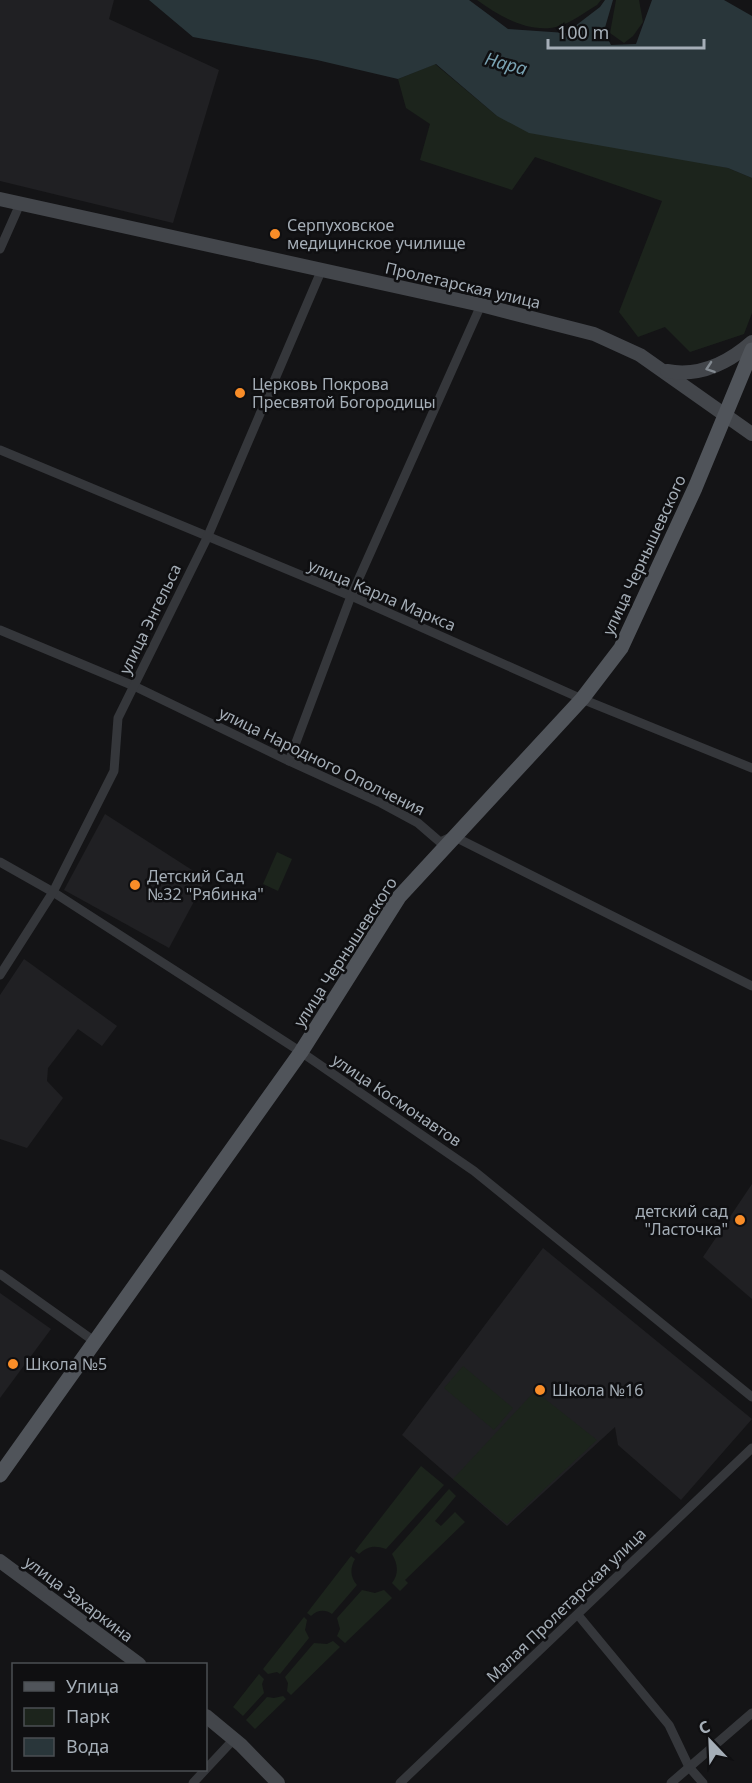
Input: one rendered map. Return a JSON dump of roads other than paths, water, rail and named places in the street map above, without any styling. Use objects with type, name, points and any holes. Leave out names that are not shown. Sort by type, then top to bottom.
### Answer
[{"type":"main road","name":"улица Чернышевского","points":[[0,1475],[301,1052],[399,897],[582,699],[621,648],[695,488],[752,351]]},
{"type":"street","name":"Пролетарская улица","points":[[0,199],[481,305],[594,334],[640,355],[752,434]]},
{"type":"street","points":[[0,249],[20,204]]},
{"type":"street","name":"улица Энгельса","points":[[0,975],[53,892],[114,771],[118,718],[207,538],[322,269]]},
{"type":"street","points":[[289,761],[351,596],[481,305]]},
{"type":"street","points":[[661,369],[683,374],[702,371],[739,354],[752,342]]},
{"type":"street","name":"улица Карла Маркса","points":[[0,450],[351,596],[582,699],[752,768]]},
{"type":"street","name":"улица Народного Ополчения","points":[[0,630],[134,686],[381,803],[418,823],[440,842],[453,836],[752,986]]},
{"type":"street","name":"улица Космонавтов","points":[[0,862],[53,892],[301,1052],[474,1171],[752,1397]]},
{"type":"street","points":[[0,1274],[94,1341]]},
{"type":"street","name":"Малая Пролетарская улица","points":[[400,1783],[752,1448]]},
{"type":"street","name":"улица Захаркина","points":[[0,1561],[136,1663]]},
{"type":"street","points":[[578,1615],[669,1725],[689,1767],[703,1783]]},
{"type":"street","points":[[671,1783],[752,1713]]},
{"type":"street","points":[[207,1717],[234,1739],[278,1783]]},
{"type":"street","points":[[207,1767],[234,1739]]},
{"type":"street","points":[[193,1783],[203,1771]]},
{"type":"water","name":"Нара","points":[[149,0],[469,0],[508,29],[566,33],[600,7],[605,0],[613,0],[604,31],[611,45],[636,44],[652,0],[724,0],[752,16],[752,178],[728,168],[529,133],[497,116],[436,64],[398,79],[317,60],[193,37]]},
{"type":"place","name":"Серпуховское медицинское училище","points":[[275,234]]},
{"type":"place","name":"Церковь Покрова Пресвятой Богородицы","points":[[240,393]]},
{"type":"place","name":"Детский Сад №32 \"Рябинка\"","points":[[135,885]]},
{"type":"place","name":"детский сад \"Ласточка\"","points":[[740,1220]]},
{"type":"place","name":"Школа №5","points":[[13,1364]]},
{"type":"place","name":"Школа №16","points":[[540,1390]]}]
